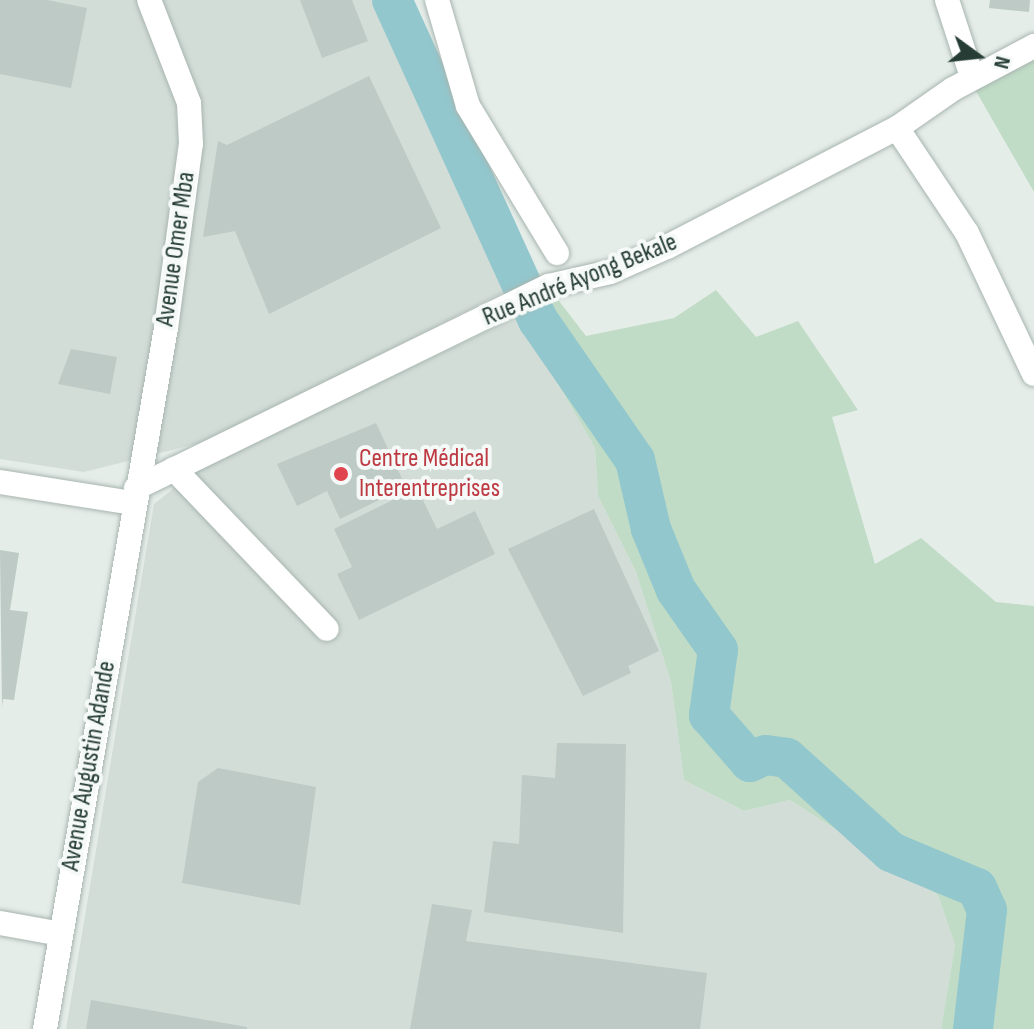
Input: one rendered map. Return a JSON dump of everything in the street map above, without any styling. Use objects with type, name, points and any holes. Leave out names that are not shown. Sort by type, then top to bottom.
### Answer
[{"type":"street","name":"Avenue Omer Mba","points":[[134,496],[166,328],[191,144],[189,103],[149,0]]},
{"type":"street","points":[[437,0],[468,106],[557,253]]},
{"type":"street","points":[[947,0],[972,77]]},
{"type":"street","name":"Rue André Ayong Bekale","points":[[134,496],[174,469],[549,286],[610,272],[667,247],[897,128],[972,77],[1034,46]]},
{"type":"street","points":[[897,128],[967,233],[1034,374]]},
{"type":"street","points":[[174,469],[327,629]]},
{"type":"street","points":[[0,482],[134,496]]},
{"type":"street","name":"Avenue Augustin Adande","points":[[45,1029],[134,496]]},
{"type":"street","points":[[0,923],[61,934]]},
{"type":"shaded area","points":[[0,0],[374,0],[504,292],[208,441],[84,472],[0,459]]},
{"type":"shaded area","points":[[519,316],[595,448],[598,496],[636,572],[671,682],[684,780],[744,811],[790,800],[938,895],[955,945],[941,1029],[66,1029],[154,504],[198,469]]},
{"type":"green space","points":[[1034,46],[1034,192],[969,79]]},
{"type":"green space","points":[[716,290],[756,337],[798,321],[858,410],[832,417],[875,564],[921,538],[996,602],[1034,606],[1034,1029],[941,1029],[955,945],[938,895],[790,800],[744,811],[684,780],[671,682],[636,572],[598,496],[595,448],[519,316],[556,297],[586,336],[674,318]]},
{"type":"building","points":[[0,0],[47,0],[87,8],[71,88],[0,74]]},
{"type":"building","points":[[300,0],[352,0],[368,41],[322,58]]},
{"type":"building","points":[[990,0],[1030,0],[1029,12],[989,8]]},
{"type":"building","points":[[369,76],[441,228],[269,314],[235,231],[203,237],[218,141],[227,145]]},
{"type":"building","points":[[71,349],[117,357],[110,394],[58,384]]},
{"type":"building","name":"Centre Médical Interentreprises","points":[[376,423],[406,487],[340,519],[327,491],[297,506],[277,464]]},
{"type":"building","points":[[417,488],[437,529],[475,511],[495,554],[359,620],[337,574],[352,567],[334,529]]},
{"type":"building","points":[[594,509],[659,651],[628,666],[631,673],[583,696],[508,549]]},
{"type":"building","points":[[0,550],[19,553],[10,610],[28,612],[14,700],[3,699],[2,707]]},
{"type":"building","points":[[557,743],[626,744],[623,933],[484,912],[493,841],[519,844],[522,775],[555,778]]},
{"type":"building","points":[[218,768],[316,787],[300,905],[182,883],[198,782]]},
{"type":"building","points":[[432,904],[472,910],[466,941],[707,973],[700,1029],[410,1029]]},
{"type":"building","points":[[91,1000],[247,1027],[247,1029],[86,1029]]},
{"type":"waterway","points":[[392,0],[538,320],[635,460],[651,529],[676,590],[718,650],[709,715],[750,762],[766,755],[787,758],[891,852],[977,888],[987,910],[973,1029]]},
{"type":"place","name":"Centre Médical Interentreprises","points":[[341,474]]}]
